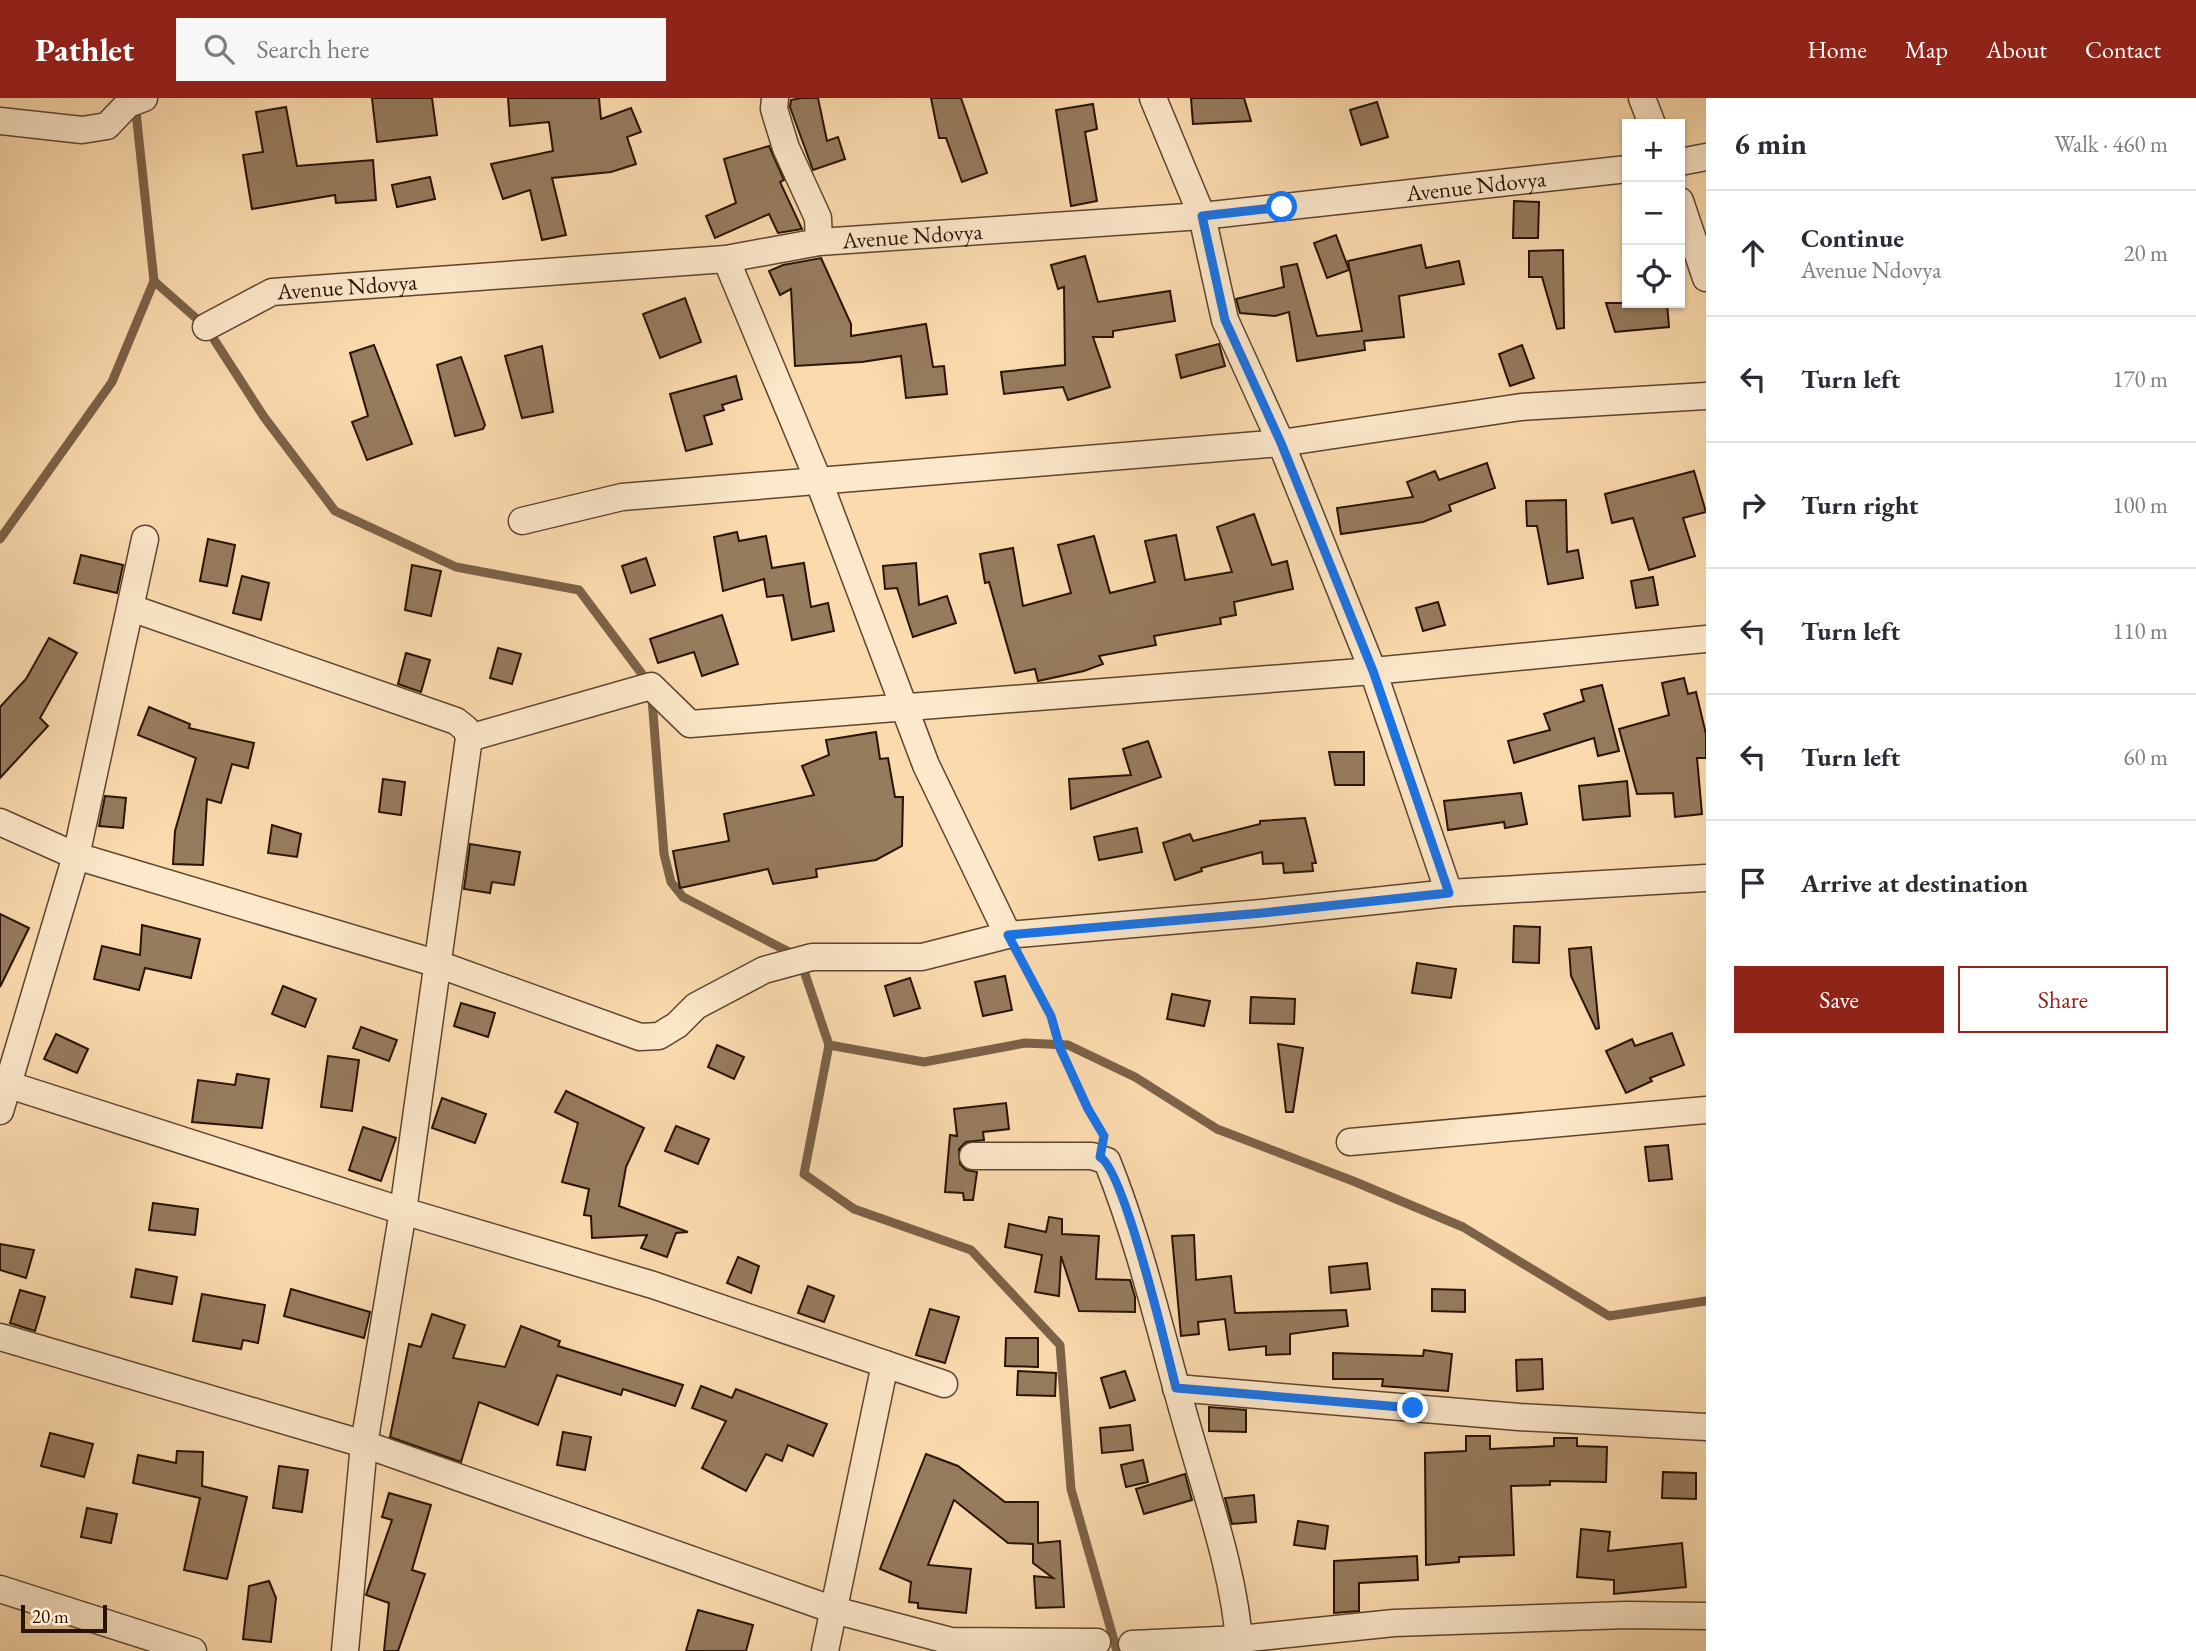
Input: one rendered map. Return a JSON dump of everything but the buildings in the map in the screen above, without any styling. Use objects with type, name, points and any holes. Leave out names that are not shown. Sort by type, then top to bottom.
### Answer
[{"type":"street","points":[[0,121],[82,130],[107,126],[128,104],[144,98]]},
{"type":"street","points":[[775,98],[774,108],[786,148],[818,218],[819,242]]},
{"type":"street","points":[[1153,98],[1202,216],[1225,320],[1281,443],[1373,671],[1449,893]]},
{"type":"street","points":[[1642,98],[1650,119]]},
{"type":"street","points":[[1685,161],[1706,157]]},
{"type":"street","name":"Avenue Ndovya","points":[[206,327],[272,292],[726,259],[819,242],[1202,216],[1622,170]]},
{"type":"street","points":[[1685,216],[1706,278]]},
{"type":"street","points":[[726,259],[819,482],[926,765],[1008,935]]},
{"type":"street","points":[[522,521],[622,497],[1281,443],[1521,407],[1706,396]]},
{"type":"street","points":[[0,1111],[4,1084],[76,856],[145,539]]},
{"type":"street","points":[[131,608],[456,721],[466,729],[469,738],[435,963],[403,1211],[364,1444],[345,1651]]},
{"type":"street","points":[[469,738],[650,686],[690,724],[1373,671],[1706,639]]},
{"type":"street","points":[[0,822],[76,856],[435,963],[640,1037],[659,1036],[677,1025],[696,1006],[764,970],[811,957],[922,957],[1008,935],[1262,913],[1449,893],[1706,878]]},
{"type":"street","points":[[4,1084],[403,1211],[653,1285],[944,1384]]},
{"type":"street","points":[[1350,1142],[1706,1110]]},
{"type":"street","points":[[973,1156],[1100,1157],[1107,1161],[1123,1201],[1227,1567],[1240,1645]]},
{"type":"street","points":[[0,1337],[364,1444],[835,1610],[951,1641],[1097,1642]]},
{"type":"street","points":[[825,1651],[885,1364]]},
{"type":"street","points":[[1176,1388],[1519,1417],[1706,1427]]},
{"type":"street","points":[[0,1589],[194,1651]]},
{"type":"street","points":[[1132,1644],[1240,1645],[1394,1623],[1626,1615],[1706,1616]]},
{"type":"path","points":[[1008,935],[1051,1016],[1060,1048],[1088,1109],[1104,1136],[1100,1157]]},
{"type":"waterway","points":[[0,539],[112,382],[154,281],[136,112]]},
{"type":"waterway","points":[[154,281],[206,327],[264,417],[335,511],[456,567],[579,590],[651,686],[664,854],[671,882],[683,897],[791,953]]},
{"type":"waterway","points":[[803,968],[829,1045],[804,1174],[854,1209],[971,1250],[1060,1345],[1071,1489],[1117,1651]]},
{"type":"waterway","points":[[829,1045],[924,1062],[1025,1043],[1068,1045],[1135,1077],[1217,1129],[1463,1227],[1609,1316],[1706,1301]]},
{"type":"route","points":[[1282,207],[1202,216],[1225,320],[1281,443],[1373,671],[1449,893],[1262,913],[1008,935],[1051,1016],[1060,1048],[1088,1109],[1104,1136],[1100,1157],[1107,1161],[1123,1201],[1157,1313],[1176,1388],[1413,1408]]}]
